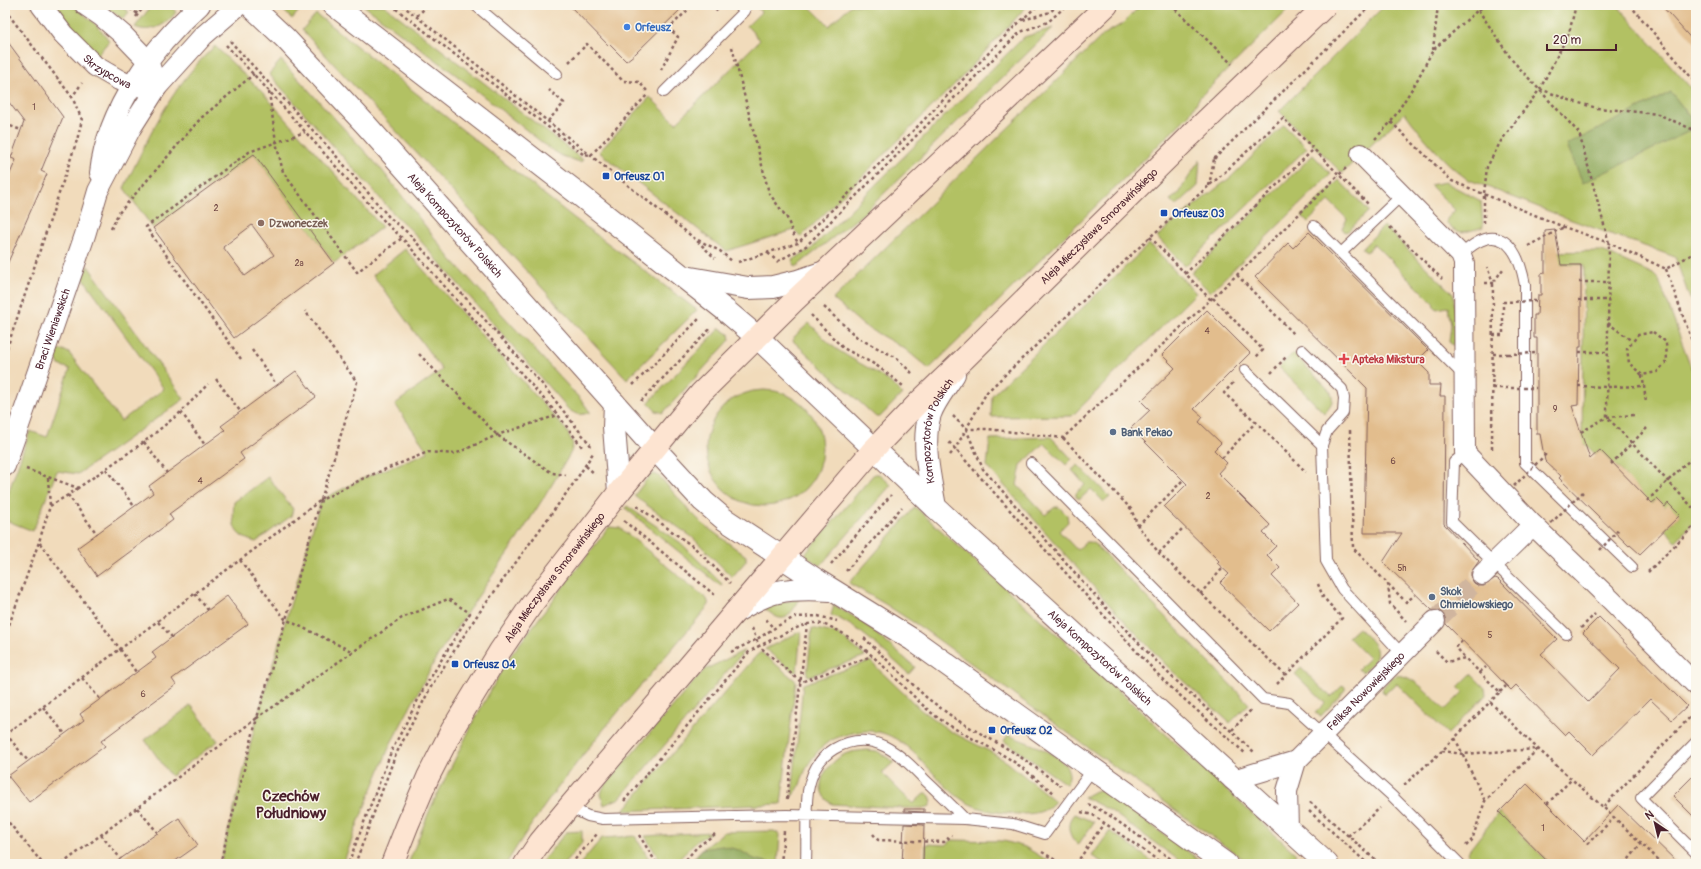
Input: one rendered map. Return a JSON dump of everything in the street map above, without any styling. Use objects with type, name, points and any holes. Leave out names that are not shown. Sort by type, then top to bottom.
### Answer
[{"type":"main road","points":[[757,337],[1107,5]]},
{"type":"main road","name":"Aleja Mieczysława Smorawińskiego","points":[[782,558],[873,450],[919,402],[1191,135],[1326,5]]},
{"type":"main road","name":"Aleja Mieczysława Smorawińskiego","points":[[392,864],[428,777],[452,730],[473,694],[532,604],[627,498],[655,449],[701,393],[757,337]]},
{"type":"main road","points":[[525,864],[540,842],[569,808],[742,618],[782,558]]},
{"type":"street","name":"Skrzypcowa","points":[[41,5],[63,34],[95,66],[132,86],[157,87]]},
{"type":"street","points":[[85,5],[101,16],[122,34],[148,61],[157,87]]},
{"type":"street","name":"Braci Wieniawskich","points":[[6,464],[85,235],[98,191],[101,163],[120,107],[148,61],[200,5]]},
{"type":"street","name":"Braci Wieniawskich","points":[[98,191],[132,128],[157,87],[188,52],[215,25],[239,5]]},
{"type":"street","name":"Aleja Kompozytorów Polskich","points":[[250,5],[285,38],[372,132],[703,501],[724,519],[782,558]]},
{"type":"street","points":[[334,5],[683,277],[757,337]]},
{"type":"street","points":[[1361,154],[1461,255],[1464,263],[1465,453],[1542,524],[1612,601],[1696,685]]},
{"type":"street","points":[[683,277],[748,288],[773,287],[825,272]]},
{"type":"street","name":"Aleja Kompozytorów Polskich","points":[[757,337],[873,450],[1233,780],[1327,864]]},
{"type":"street","name":"Kompozytorów Polskich","points":[[935,507],[928,455],[927,433],[930,414],[964,359]]},
{"type":"street","points":[[615,404],[614,427],[627,498]]},
{"type":"street","points":[[1488,569],[1542,524]]},
{"type":"street","points":[[782,558],[944,662],[1226,864]]},
{"type":"street","points":[[742,618],[750,603],[777,592],[825,586]]},
{"type":"street","name":"Feliksa Nowowiejskiego","points":[[1288,828],[1288,787],[1296,761],[1434,621]]},
{"type":"street","name":"Feliksa Nowowiejskiego","points":[[1233,780],[1296,761]]},
{"type":"lane","points":[[475,5],[557,74]]},
{"type":"lane","points":[[664,92],[745,11],[739,5]]},
{"type":"lane","points":[[1341,253],[1402,195]]},
{"type":"lane","points":[[1314,226],[1464,377]]},
{"type":"lane","points":[[1461,255],[1471,246],[1484,239],[1494,238],[1508,244],[1519,261],[1525,285],[1525,463],[1632,567]]},
{"type":"lane","points":[[1302,350],[1342,389],[1344,398],[1343,413],[1327,431],[1322,445],[1326,561],[1342,589],[1402,654]]},
{"type":"lane","points":[[1245,370],[1322,445]]},
{"type":"lane","points":[[1465,453],[1454,462],[1452,522],[1488,569],[1566,634]]},
{"type":"lane","points":[[1031,463],[1262,699],[1289,703],[1392,796],[1457,861]]},
{"type":"lane","points":[[806,864],[808,790],[816,764],[826,754],[839,746],[851,742],[864,741],[879,743],[896,752],[965,819]]},
{"type":"lane","points":[[1696,742],[1641,798],[1696,853]]},
{"type":"lane","points":[[569,808],[588,816],[603,819],[807,815],[965,819],[1013,824],[1045,834],[1093,769]]},
{"type":"path","points":[[125,5],[138,14]]},
{"type":"path","points":[[122,34],[145,5]]},
{"type":"path","points":[[391,5],[583,154],[592,155]]},
{"type":"path","points":[[402,5],[592,155],[694,238],[719,262]]},
{"type":"path","points":[[417,16],[428,5]]},
{"type":"path","points":[[660,72],[678,37],[669,28],[693,5]]},
{"type":"path","points":[[711,5],[724,18],[728,29],[769,193],[787,218],[798,243]]},
{"type":"path","points":[[732,268],[735,263],[798,243],[915,129],[1038,5]]},
{"type":"path","points":[[1023,20],[1050,12],[1058,5]]},
{"type":"path","points":[[771,265],[806,246],[1017,35],[1023,31],[1048,22],[1066,5]]},
{"type":"path","points":[[1171,5],[1232,64]]},
{"type":"path","points":[[1209,186],[1214,159],[1371,5]]},
{"type":"path","points":[[1433,50],[1438,5]]},
{"type":"path","points":[[1474,5],[1512,60],[1579,133],[1609,243],[1609,352],[1607,417],[1696,511]]},
{"type":"path","points":[[1063,438],[1210,300],[1361,154],[1391,122],[1415,84],[1433,50],[1478,10],[1486,5]]},
{"type":"path","points":[[1484,194],[1487,167],[1501,142],[1540,89],[1569,33],[1576,5]]},
{"type":"path","points":[[1630,5],[1696,83]]},
{"type":"path","points":[[5,10],[72,97],[82,120],[78,140],[5,354]]},
{"type":"path","points":[[215,25],[331,150],[388,217],[408,233],[542,384],[595,451],[586,466],[476,617],[432,685],[395,756],[355,864]]},
{"type":"path","points":[[548,121],[564,103],[545,87],[587,44],[623,81],[639,82],[649,93]]},
{"type":"path","points":[[72,97],[95,66]]},
{"type":"path","points":[[109,234],[118,214],[201,118],[254,74],[386,223],[402,238],[558,415],[582,447]]},
{"type":"path","points":[[592,155],[649,93],[652,86]]},
{"type":"path","points":[[1540,89],[1572,101],[1597,108],[1658,114],[1696,131]]},
{"type":"path","points":[[269,91],[276,142],[283,172],[357,272],[402,238]]},
{"type":"path","points":[[947,458],[955,449],[987,392],[1150,237],[1209,186],[1283,118],[1339,174]]},
{"type":"path","points":[[1391,122],[1452,181],[1564,227],[1609,243],[1666,269],[1696,352]]},
{"type":"path","points":[[5,124],[21,130]]},
{"type":"path","points":[[241,358],[146,227],[249,152],[305,132]]},
{"type":"path","points":[[1185,274],[1314,149]]},
{"type":"path","points":[[1150,237],[1210,300]]},
{"type":"path","points":[[694,238],[720,252],[740,267]]},
{"type":"path","points":[[1666,269],[1696,252]]},
{"type":"path","points":[[1579,282],[1609,282]]},
{"type":"path","points":[[1578,300],[1609,300]]},
{"type":"path","points":[[1493,335],[1502,335],[1503,302],[1538,301]]},
{"type":"path","points":[[824,307],[858,338],[895,357],[918,380]]},
{"type":"path","points":[[220,864],[257,718],[285,619],[357,382],[305,311]]},
{"type":"path","points":[[633,385],[700,318],[702,313]]},
{"type":"path","points":[[813,318],[843,348],[876,365],[909,391]]},
{"type":"path","points":[[644,398],[716,323]]},
{"type":"path","points":[[1608,323],[1632,341]]},
{"type":"path","points":[[1642,375],[1657,372],[1667,361],[1666,342],[1653,332],[1638,335],[1627,349],[1629,363],[1642,375],[1646,403]]},
{"type":"path","points":[[252,350],[276,384]]},
{"type":"path","points":[[1260,384],[1291,352]]},
{"type":"path","points":[[1578,352],[1609,352]]},
{"type":"path","points":[[1493,354],[1537,353]]},
{"type":"path","points":[[420,354],[498,435],[552,473],[566,475]]},
{"type":"path","points":[[216,379],[240,411]]},
{"type":"path","points":[[50,506],[144,442],[181,412],[208,384]]},
{"type":"path","points":[[1578,386],[1644,386]]},
{"type":"path","points":[[1493,388],[1536,388]]},
{"type":"path","points":[[181,412],[205,445]]},
{"type":"path","points":[[951,413],[966,429],[984,469],[1124,628],[1170,676],[1232,730],[1268,770]]},
{"type":"path","points":[[28,761],[6,734],[321,500],[364,478],[428,452],[455,454],[498,435],[558,415]]},
{"type":"path","points":[[1581,432],[1607,417],[1635,415]]},
{"type":"path","points":[[1222,458],[1256,422],[1310,476]]},
{"type":"path","points":[[1611,464],[1647,428]]},
{"type":"path","points":[[966,429],[988,429],[1063,438],[1131,509],[1138,526],[1159,553],[1285,675]]},
{"type":"path","points":[[947,440],[1166,683],[1268,770]]},
{"type":"path","points":[[144,442],[167,473]]},
{"type":"path","points":[[1514,486],[1546,454]]},
{"type":"path","points":[[1647,501],[1696,454]]},
{"type":"path","points":[[6,464],[78,488]]},
{"type":"path","points":[[586,466],[596,474]]},
{"type":"path","points":[[106,469],[134,506]]},
{"type":"path","points":[[5,636],[39,542],[50,506],[48,478]]},
{"type":"path","points":[[1138,526],[1183,480]]},
{"type":"path","points":[[825,586],[826,570],[896,490]]},
{"type":"path","points":[[1542,524],[1583,492]]},
{"type":"path","points":[[68,495],[97,534]]},
{"type":"path","points":[[627,498],[696,548],[730,583]]},
{"type":"path","points":[[845,572],[903,507]]},
{"type":"path","points":[[618,516],[716,596]]},
{"type":"path","points":[[1644,577],[1696,524]]},
{"type":"path","points":[[1159,553],[1183,528]]},
{"type":"path","points":[[1600,550],[1620,528]]},
{"type":"path","points":[[39,542],[136,672]]},
{"type":"path","points":[[240,560],[285,619],[351,651]]},
{"type":"path","points":[[1200,594],[1223,568]]},
{"type":"path","points":[[1232,730],[1342,618],[1323,597],[1317,582]]},
{"type":"path","points":[[1388,584],[1406,602],[1415,595]]},
{"type":"path","points":[[195,594],[208,610]]},
{"type":"path","points":[[62,864],[257,718],[351,651],[402,618],[448,599],[470,613],[423,690],[391,752],[348,864]]},
{"type":"path","points":[[1390,604],[1408,623]]},
{"type":"path","points":[[773,628],[795,617],[818,616],[840,622]]},
{"type":"path","points":[[742,618],[752,627],[760,646],[801,682]]},
{"type":"path","points":[[158,622],[172,637]]},
{"type":"path","points":[[571,864],[596,835],[603,819],[622,804],[749,652],[807,624],[816,623],[835,628],[872,656],[928,710],[948,724],[1010,759],[1071,800],[1106,813],[1178,864]]},
{"type":"path","points":[[781,864],[807,624]]},
{"type":"path","points":[[862,637],[928,698],[957,720],[1015,753],[1071,800],[1081,812],[1093,816],[1163,864]]},
{"type":"path","points":[[1462,641],[1456,647],[1500,692]]},
{"type":"path","points":[[1430,646],[1447,662],[1466,658]]},
{"type":"path","points":[[801,682],[872,656]]},
{"type":"path","points":[[1480,672],[1486,666]]},
{"type":"path","points":[[82,678],[100,699]]},
{"type":"path","points":[[1348,836],[1442,751],[1506,686]]},
{"type":"path","points":[[1490,702],[1538,749],[1603,807]]},
{"type":"path","points":[[44,707],[65,734]]},
{"type":"path","points":[[1676,732],[1696,711]]},
{"type":"path","points":[[1455,738],[1485,801]]},
{"type":"path","points":[[1442,751],[1463,754],[1538,749]]},
{"type":"path","points":[[1457,861],[1472,840],[1485,801],[1538,749]]},
{"type":"path","points":[[1547,804],[1572,779]]},
{"type":"path","points":[[1288,787],[1380,864]]},
{"type":"path","points":[[1288,787],[1368,864]]},
{"type":"path","points":[[137,808],[158,833]]},
{"type":"path","points":[[5,818],[43,864]]},
{"type":"path","points":[[1587,844],[1614,818]]},
{"type":"path","points":[[1076,864],[1104,823]]},
{"type":"path","points":[[870,831],[878,840],[944,842],[952,836],[960,836]]},
{"type":"path","points":[[645,832],[637,832],[657,864]]},
{"type":"path","points":[[596,835],[603,834]]},
{"type":"path","points":[[682,864],[697,847],[715,834]]},
{"type":"path","points":[[101,835],[121,859]]},
{"type":"path","points":[[1625,864],[1642,844]]},
{"type":"path","points":[[1037,848],[1062,864]]},
{"type":"path","points":[[68,860],[70,864]]},
{"type":"green space","points":[[50,5],[69,5],[74,7],[91,20],[102,32],[109,41],[94,59]]},
{"type":"green space","points":[[102,5],[119,5],[129,12],[123,19]]},
{"type":"green space","points":[[152,5],[170,5],[176,12],[168,21],[158,27],[152,29],[141,29],[135,27]]},
{"type":"green space","points":[[278,5],[304,5],[292,19]]},
{"type":"green space","points":[[363,5],[384,5],[583,160],[580,162],[562,156],[549,148],[468,84]]},
{"type":"green space","points":[[755,5],[808,5],[829,26],[851,5],[1028,5],[960,79],[801,237],[794,230],[726,251],[599,152],[650,97],[676,123],[760,40],[747,26],[761,12]]},
{"type":"green space","points":[[1141,5],[1293,5],[1200,97],[1189,115],[929,369],[905,349],[863,325],[833,299],[1103,35],[1122,24]]},
{"type":"green space","points":[[1385,5],[1617,5],[1696,94],[1696,316],[1675,257],[1566,218],[1467,179],[1441,157],[1405,113],[1342,173],[1279,111]]},
{"type":"green space","points":[[316,14],[574,218],[697,310],[627,379],[302,30]]},
{"type":"green space","points":[[1053,28],[864,213],[796,267],[792,260],[811,249],[1024,37]]},
{"type":"green space","points":[[215,46],[262,92],[382,227],[334,263],[254,154],[153,228],[124,188],[163,112],[186,78]]},
{"type":"green space","points":[[281,60],[381,169],[451,259],[582,401],[590,412],[579,414],[568,409],[411,230],[395,215],[269,74]]},
{"type":"green space","points":[[1671,92],[1696,124],[1696,128],[1583,183],[1567,145]]},
{"type":"green space","points":[[1284,125],[1307,148],[1185,266],[1157,237],[1177,219],[1231,177]]},
{"type":"green space","points":[[1313,155],[1331,174],[1210,292],[1191,273]]},
{"type":"green space","points":[[1200,160],[1198,186],[1176,206],[1170,200],[1177,195]]},
{"type":"green space","points":[[1339,180],[1369,211],[1348,231],[1345,232],[1342,228],[1347,219],[1329,201],[1308,222],[1302,216]]},
{"type":"green space","points":[[1445,182],[1481,201],[1483,227],[1462,232],[1454,230],[1447,224],[1447,219],[1455,210],[1430,185]]},
{"type":"green space","points":[[1384,226],[1453,294],[1455,344],[1453,345],[1449,342],[1451,325],[1448,307],[1437,309],[1433,305],[1434,304],[1374,244],[1367,252],[1363,250],[1362,248]]},
{"type":"green space","points":[[1149,244],[1196,293],[1072,416],[991,417],[992,395]]},
{"type":"green space","points":[[405,249],[567,431],[573,444],[571,452],[518,538],[438,655],[391,743],[343,864],[220,864],[257,718],[321,500],[364,478],[428,452],[395,404],[442,370],[373,275]]},
{"type":"green space","points":[[1602,251],[1653,274],[1659,280],[1696,381],[1696,520],[1676,541],[1665,530],[1680,515],[1668,504],[1665,507],[1657,499],[1651,504],[1636,487],[1622,480],[1626,476],[1600,450],[1595,454],[1579,438],[1582,435],[1584,265],[1545,264],[1545,252]]},
{"type":"green space","points":[[88,266],[184,399],[78,474],[57,471],[33,531],[5,520],[5,502],[30,431],[47,437],[70,369],[59,365],[55,356],[57,351],[63,350],[69,353],[121,421],[164,389],[83,278]]},
{"type":"green space","points":[[809,323],[837,349],[881,376],[902,394],[880,417],[876,417],[793,341],[794,337]]},
{"type":"green space","points":[[720,328],[729,334],[730,340],[663,413],[656,411],[648,403]]},
{"type":"green space","points":[[1293,353],[1330,391],[1332,403],[1324,413],[1279,367]]},
{"type":"green space","points":[[764,390],[775,391],[786,395],[805,407],[817,426],[821,437],[821,459],[817,470],[805,489],[786,501],[775,505],[764,506],[753,505],[742,501],[723,489],[711,470],[707,459],[706,448],[707,437],[711,426],[723,407],[742,395],[753,391]]},
{"type":"green space","points":[[1051,437],[1072,459],[1066,465],[1044,443],[1021,465],[1017,485],[1045,515],[1055,507],[1059,507],[1067,515],[1068,522],[1059,531],[1077,550],[1086,542],[1091,542],[1097,546],[1249,704],[1230,723],[1170,669],[1115,611],[987,466],[990,439]]},
{"type":"green space","points":[[1078,465],[1110,497],[1104,502],[1091,489],[1080,499],[1076,497],[1076,493],[1085,485],[1072,470]]},
{"type":"green space","points":[[654,474],[659,476],[704,525],[746,556],[746,561],[732,577],[692,537],[634,496],[650,475]]},
{"type":"green space","points":[[874,474],[879,474],[891,485],[820,566],[806,556],[806,553]]},
{"type":"green space","points":[[268,477],[293,509],[291,516],[256,542],[248,540],[238,533],[235,528],[233,517],[234,502]]},
{"type":"green space","points":[[627,506],[681,543],[722,584],[721,586],[625,508]]},
{"type":"green space","points":[[915,507],[1061,638],[1296,854],[1287,864],[1250,864],[922,628],[849,583]]},
{"type":"green space","points":[[609,527],[620,528],[707,599],[709,605],[577,763],[528,829],[506,864],[408,864],[431,807],[476,717],[508,659]]},
{"type":"green space","points":[[800,599],[792,612],[785,618],[776,617],[764,608],[773,604]]},
{"type":"green space","points":[[834,605],[861,621],[915,667],[909,674],[863,633],[831,615]]},
{"type":"green space","points":[[812,628],[838,634],[865,656],[810,676],[807,675]]},
{"type":"green space","points":[[1358,628],[1376,649],[1375,659],[1363,672],[1358,669],[1369,658],[1348,637]]},
{"type":"green space","points":[[801,631],[797,671],[794,672],[765,649]]},
{"type":"green space","points":[[745,650],[620,798],[604,805],[601,794],[603,788],[704,670]]},
{"type":"green space","points":[[761,652],[796,681],[781,804],[623,811],[756,656]]},
{"type":"green space","points":[[870,661],[921,710],[950,731],[1007,762],[1055,801],[1048,808],[1030,814],[1002,813],[972,805],[957,796],[944,785],[906,746],[892,737],[875,732],[857,732],[838,737],[828,742],[820,749],[810,762],[798,789],[792,796],[803,684]]},
{"type":"green space","points":[[1301,668],[1331,697],[1343,685],[1345,687],[1345,690],[1321,716],[1315,713],[1325,703],[1295,674]]},
{"type":"green space","points":[[1471,674],[1485,688],[1486,695],[1448,734],[1396,683],[1385,694],[1382,691],[1389,680],[1396,676],[1403,676],[1418,684],[1445,710],[1463,692],[1458,687]]},
{"type":"green space","points":[[191,705],[218,741],[171,776],[145,740]]},
{"type":"green space","points":[[1008,735],[1038,747],[1059,759],[1066,767],[1069,775],[1066,784],[1004,741]]},
{"type":"green space","points":[[867,750],[877,751],[894,762],[882,773],[913,804],[926,792],[932,801],[929,807],[901,808],[832,804],[825,798],[821,784],[826,770],[838,758],[845,754]]},
{"type":"green space","points":[[1099,790],[1105,792],[1205,864],[1184,864],[1111,811],[1084,797]]},
{"type":"green space","points":[[1499,812],[1550,864],[1478,864],[1467,853]]},
{"type":"green space","points":[[1074,814],[1094,822],[1078,845],[1072,838],[1069,830],[1071,818]]},
{"type":"green space","points":[[582,831],[582,843],[564,864],[540,864],[566,832]]},
{"type":"green space","points":[[774,831],[780,834],[778,864],[689,864],[702,849],[724,832]]},
{"type":"green space","points":[[1110,831],[1156,864],[1105,864],[1092,856]]},
{"type":"green space","points":[[711,832],[694,843],[675,864],[662,864],[645,836]]},
{"type":"green space","points":[[635,836],[652,864],[580,864],[602,838]]},
{"type":"green space","points":[[952,840],[1004,841],[1025,847],[1053,864],[925,864],[926,844],[946,845]]},
{"type":"green space","points":[[722,846],[739,850],[754,859],[776,864],[689,864],[702,849]]},
{"type":"building","name":"Orfeusz","points":[[569,5],[685,5],[626,61],[610,45],[609,46]]},
{"type":"building","points":[[1661,5],[1696,5],[1696,44]]},
{"type":"building","points":[[5,38],[63,117],[41,171],[47,174],[5,269],[5,185],[16,160],[11,158],[24,122],[5,97]]},
{"type":"building","points":[[254,154],[334,263],[234,338],[153,228]],"holes":[[[252,225],[274,255],[245,276],[223,247]]]},
{"type":"building","points":[[1555,230],[1561,265],[1581,265],[1581,347],[1579,347],[1578,405],[1572,406],[1590,459],[1600,450],[1652,503],[1657,499],[1665,507],[1668,503],[1680,515],[1640,554],[1630,545],[1629,546],[1559,478],[1561,476],[1545,461],[1540,434],[1537,434],[1537,338],[1534,338],[1534,315],[1537,315],[1538,295],[1541,295],[1541,274],[1545,273],[1545,231]]},
{"type":"building","points":[[1309,232],[1428,350],[1417,361],[1429,373],[1429,385],[1441,385],[1440,396],[1445,396],[1444,524],[1479,561],[1471,572],[1471,578],[1474,583],[1479,586],[1484,586],[1495,578],[1498,579],[1557,639],[1541,654],[1588,702],[1620,669],[1583,633],[1599,617],[1687,706],[1672,720],[1650,699],[1593,755],[1569,731],[1565,735],[1516,685],[1511,690],[1446,624],[1446,618],[1443,613],[1438,610],[1432,610],[1383,562],[1402,533],[1364,533],[1367,388],[1255,277],[1288,243],[1293,248]]},
{"type":"building","points":[[1207,310],[1250,353],[1194,409],[1203,417],[1199,422],[1221,443],[1214,450],[1227,463],[1218,473],[1270,525],[1263,533],[1276,546],[1267,555],[1280,568],[1272,576],[1298,603],[1269,631],[1220,583],[1229,574],[1217,563],[1219,561],[1164,507],[1187,484],[1131,428],[1150,410],[1141,401],[1175,368],[1162,355]]},
{"type":"building","points":[[296,371],[316,397],[240,453],[244,459],[169,514],[173,520],[97,576],[77,548],[153,493],[149,486],[225,430],[221,426]]},
{"type":"building","points":[[227,596],[248,624],[172,679],[176,685],[101,741],[105,746],[29,802],[8,776],[84,720],[80,714],[156,658],[152,652]]},
{"type":"building","points":[[1696,773],[1696,819],[1673,796]]},
{"type":"building","points":[[1527,784],[1584,841],[1618,805],[1679,864],[1550,864],[1499,812]]},
{"type":"building","points":[[904,809],[924,809],[924,812],[904,811]]},
{"type":"building","points":[[179,818],[198,845],[171,864],[113,864]]},
{"type":"building","points":[[904,824],[924,825],[923,864],[902,864]]},
{"type":"tunnel","points":[[1435,621],[1482,575]]},
{"type":"place","name":"Orfeusz","points":[[627,27]]},
{"type":"place","name":"Orfeusz 01","points":[[606,176]]},
{"type":"place","name":"Orfeusz 03","points":[[1164,213]]},
{"type":"place","name":"Dzwoneczek","points":[[261,223]]},
{"type":"place","name":"Apteka Mikstura","points":[[1344,359]]},
{"type":"place","name":"Bank Pekao","points":[[1113,432]]},
{"type":"place","name":"Skok Chmielowskiego","points":[[1432,597]]},
{"type":"place","name":"Orfeusz 04","points":[[455,664]]},
{"type":"place","name":"Orfeusz 02","points":[[992,730]]},
{"type":"district","name":"Czechów Południowy","points":[[291,804]]}]
